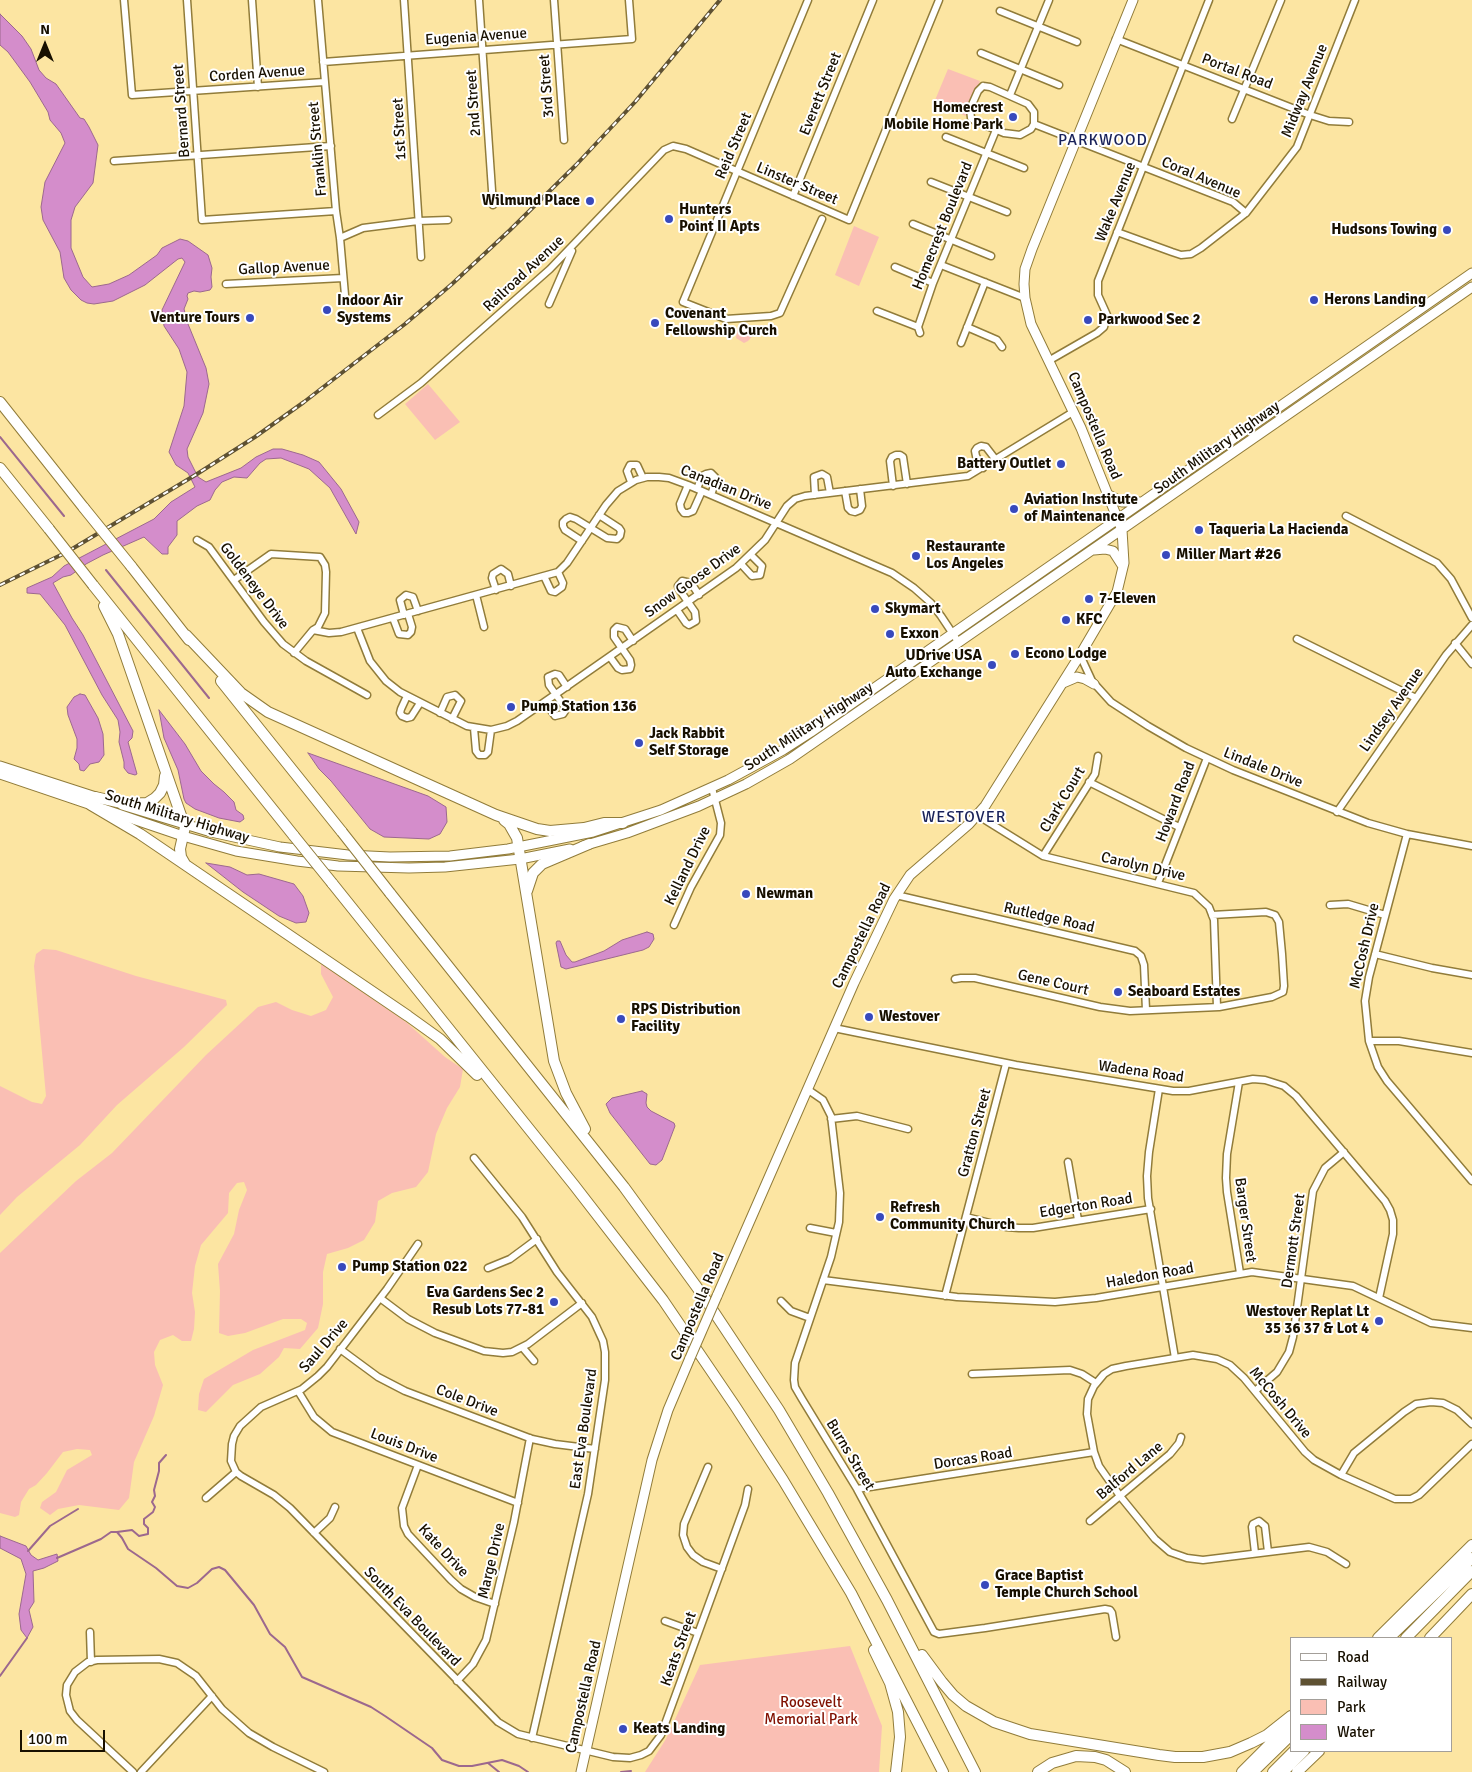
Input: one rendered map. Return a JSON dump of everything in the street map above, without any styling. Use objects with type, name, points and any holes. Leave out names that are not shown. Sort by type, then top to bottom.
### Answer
[{"type":"highway","points":[[0,402],[598,1154],[667,1245],[779,1410],[828,1493],[875,1577],[975,1772]]},
{"type":"highway","points":[[0,468],[663,1300],[783,1480],[851,1593],[943,1772]]},
{"type":"highway","points":[[93,585],[118,634],[182,824],[185,827],[180,854],[185,864]]},
{"type":"highway","points":[[186,636],[241,693],[268,712],[496,816],[506,822],[513,830],[520,859],[554,1061],[566,1093],[598,1154]]},
{"type":"highway","points":[[93,801],[126,804],[147,803],[155,798],[163,788],[165,772]]},
{"type":"highway","points":[[93,801],[440,1039],[482,1081],[574,1186]]},
{"type":"highway","points":[[496,816],[550,832],[584,828],[604,823],[624,823]]},
{"type":"highway","points":[[526,897],[529,881],[542,864],[589,844]]},
{"type":"highway","points":[[1377,1637],[1392,1625],[1472,1545]]},
{"type":"highway","points":[[826,1553],[890,1683],[895,1697],[900,1736],[896,1772]]},
{"type":"highway","points":[[1390,1637],[1472,1558]]},
{"type":"highway","points":[[1407,1637],[1472,1573]]},
{"type":"highway","points":[[1412,1637],[1472,1573]]},
{"type":"highway","points":[[875,1577],[928,1664],[942,1682],[966,1706],[994,1722],[1011,1729],[1030,1734],[1150,1754],[1188,1758],[1219,1754],[1244,1747],[1267,1735],[1290,1717]]},
{"type":"highway","points":[[1431,1637],[1472,1594]]},
{"type":"highway","points":[[1242,1772],[1290,1724]]},
{"type":"highway","points":[[1253,1772],[1290,1736]]},
{"type":"highway","points":[[1273,1772],[1293,1752]]},
{"type":"highway","points":[[1283,1772],[1303,1752]]},
{"type":"highway","points":[[1297,1772],[1318,1752]]},
{"type":"highway","points":[[1038,1772],[1052,1763],[1076,1756],[1095,1757],[1106,1760],[1125,1772]]},
{"type":"main road","name":"Campostella Road","points":[[581,1772],[652,1460],[668,1410],[871,946],[896,896],[910,875],[977,816],[992,795],[1080,655],[1117,592],[1123,568],[1122,530],[1073,412],[1050,360],[1031,324],[1024,284],[1025,269],[1133,0]]},
{"type":"main road","name":"South Military Highway","points":[[93,801],[234,838],[280,847],[348,855],[390,857],[450,856],[518,848],[624,823],[661,810],[712,788],[789,746],[1472,273]]},
{"type":"main road","name":"South Military Highway","points":[[0,766],[28,779],[93,801],[183,836],[270,857],[338,866],[445,867],[520,859],[589,844],[663,821],[714,800],[790,759],[1472,287]]},
{"type":"main road","points":[[1109,495],[1122,502],[1143,502]]},
{"type":"main road","points":[[1092,551],[1106,548],[1113,551],[1119,558],[1123,568]]},
{"type":"main road","points":[[1062,684],[1077,678],[1085,679],[1094,684]]},
{"type":"main road","name":"South Military Highway","points":[[0,774],[28,779]]},
{"type":"street","name":"Corden Avenue","points":[[124,0],[132,95],[324,82]]},
{"type":"street","name":"Bernard Street","points":[[187,0],[202,220],[336,211]]},
{"type":"street","points":[[252,0],[258,87]]},
{"type":"street","name":"Franklin Street","points":[[318,0],[345,295]]},
{"type":"street","name":"1st Street","points":[[404,0],[420,257]]},
{"type":"street","name":"2nd Street","points":[[479,0],[492,205]]},
{"type":"street","name":"3rd Street","points":[[554,0],[564,140]]},
{"type":"street","name":"Eugenia Avenue","points":[[323,62],[408,54],[632,39],[629,0]]},
{"type":"street","name":"Reid Street","points":[[808,0],[682,302],[726,320],[770,316],[780,313],[822,219]]},
{"type":"street","name":"Everett Street","points":[[793,196],[873,0]]},
{"type":"street","name":"Linster Street","points":[[679,148],[850,220],[939,0]]},
{"type":"street","points":[[1010,95],[1049,0]]},
{"type":"street","name":"Wake Avenue","points":[[1050,360],[1097,333],[1104,326],[1107,314],[1098,295],[1098,281],[1209,0]]},
{"type":"street","points":[[1232,120],[1281,0]]},
{"type":"street","name":"Midway Avenue","points":[[1118,232],[1172,252],[1191,254],[1246,213],[1297,147],[1355,0]]},
{"type":"street","points":[[1000,11],[1077,42]]},
{"type":"street","name":"Portal Road","points":[[1116,39],[1329,121],[1349,122]]},
{"type":"street","points":[[981,53],[1059,85]]},
{"type":"street","points":[[987,86],[1028,104],[1034,112],[1034,124],[1031,129],[1020,134],[1012,134],[974,121],[970,113],[980,88],[987,86]]},
{"type":"street","name":"Coral Avenue","points":[[1034,124],[1233,202],[1246,213]]},
{"type":"street","name":"Homecrest Boulevard","points":[[877,311],[919,330],[933,282],[996,130]]},
{"type":"street","points":[[946,138],[1024,168]]},
{"type":"street","points":[[114,161],[331,146]]},
{"type":"street","name":"Railroad Avenue","points":[[378,415],[421,383],[543,275],[664,150],[673,146],[679,148]]},
{"type":"street","points":[[931,182],[1007,212]]},
{"type":"street","points":[[340,238],[364,228],[418,221],[448,220]]},
{"type":"street","points":[[912,224],[991,256]]},
{"type":"street","points":[[549,304],[574,245]]},
{"type":"street","points":[[941,265],[1025,298]]},
{"type":"street","points":[[895,267],[933,282]]},
{"type":"street","name":"Gallop Avenue","points":[[226,284],[343,278]]},
{"type":"street","points":[[961,344],[985,282]]},
{"type":"street","points":[[967,327],[997,340],[1002,347]]},
{"type":"street","name":"Snow Goose Drive","points":[[357,628],[366,654],[376,670],[386,682],[407,696],[474,728],[490,730],[512,724],[688,603],[740,564],[765,540],[786,506],[796,499],[968,476],[1073,412]]},
{"type":"street","points":[[983,468],[976,456],[977,448],[981,446],[986,447],[996,460]]},
{"type":"street","points":[[893,486],[890,461],[892,457],[900,454],[903,457],[907,484]]},
{"type":"street","points":[[631,482],[627,471],[630,465],[637,465],[643,478]]},
{"type":"street","points":[[688,485],[680,504],[684,513],[688,514],[693,511],[702,476],[711,473],[715,476],[716,480],[711,495]]},
{"type":"street","points":[[815,495],[814,477],[822,474],[827,477],[830,493]]},
{"type":"street","name":"Canadian Drive","points":[[558,572],[567,563],[599,515],[618,491],[631,482],[643,478],[668,478],[777,522],[892,573],[914,588],[930,603],[959,643]]},
{"type":"street","points":[[845,491],[848,508],[855,512],[860,510],[862,506],[860,489]]},
{"type":"street","points":[[582,542],[565,530],[563,522],[566,519],[573,518],[607,538],[617,539],[620,536],[619,528],[599,515]]},
{"type":"street","points":[[1346,516],[1437,563],[1451,579],[1472,618]]},
{"type":"street","name":"Goldeneye Drive","points":[[197,540],[209,547],[283,644],[318,668],[367,695]]},
{"type":"street","points":[[234,580],[271,554],[320,557],[325,565],[326,572],[325,613],[318,627],[313,630],[294,652]]},
{"type":"street","points":[[740,564],[752,576],[760,575],[762,566],[751,555]]},
{"type":"street","points":[[496,590],[492,578],[493,574],[501,569],[508,574],[511,586]]},
{"type":"street","points":[[313,630],[338,633],[558,572],[563,583],[562,587],[555,592],[551,592],[544,576]]},
{"type":"street","points":[[677,610],[686,623],[693,624],[696,621],[697,617],[679,590],[678,586],[682,581],[691,583],[699,595]]},
{"type":"street","points":[[394,618],[399,634],[408,635],[412,627],[400,600],[406,595],[413,597],[418,611]]},
{"type":"street","points":[[476,596],[484,627]]},
{"type":"street","name":"Lindsey Avenue","points":[[1337,812],[1416,698],[1456,643],[1472,625]]},
{"type":"street","points":[[610,656],[618,668],[622,670],[630,669],[630,660],[612,633],[617,627],[625,629],[633,641]]},
{"type":"street","points":[[1297,639],[1416,698]]},
{"type":"street","points":[[1456,643],[1472,664]]},
{"type":"street","name":"Lindale Drive","points":[[1080,655],[1094,684],[1111,702],[1171,740],[1206,758],[1368,823],[1408,834],[1472,846]]},
{"type":"street","points":[[545,702],[555,716],[563,714],[565,711],[564,706],[548,681],[548,677],[555,674],[559,675],[567,687]]},
{"type":"street","points":[[440,713],[447,696],[455,694],[461,701],[452,719]]},
{"type":"street","points":[[407,696],[400,713],[406,718],[410,717],[420,702]]},
{"type":"street","points":[[474,728],[476,752],[479,755],[485,755],[488,752],[490,730]]},
{"type":"street","name":"Clark Court","points":[[1043,856],[1089,782],[1097,767],[1098,756]]},
{"type":"street","name":"Howard Road","points":[[1158,883],[1206,758]]},
{"type":"street","points":[[1089,782],[1179,827]]},
{"type":"street","name":"Kelland Drive","points":[[674,925],[691,886],[720,835],[721,823],[712,788]]},
{"type":"street","name":"Carolyn Drive","points":[[977,816],[1043,856],[1194,893],[1207,905],[1212,915]]},
{"type":"street","name":"McCosh Drive","points":[[1408,834],[1369,977],[1366,1001],[1369,1041],[1378,1067],[1387,1081],[1470,1171],[1472,1181]]},
{"type":"street","name":"Rutledge Road","points":[[896,896],[1135,951],[1141,956],[1144,965],[1146,1010]]},
{"type":"street","points":[[1330,905],[1348,904],[1385,915]]},
{"type":"street","name":"Gene Court","points":[[954,980],[976,978],[1118,1010],[1217,1007],[1279,994],[1284,990],[1279,922],[1275,914],[1266,912],[1212,915]]},
{"type":"street","points":[[1212,915],[1214,924],[1217,1007]]},
{"type":"street","points":[[1375,954],[1423,966],[1472,975]]},
{"type":"street","name":"Wadena Road","points":[[834,1028],[1006,1064],[1159,1089],[1189,1091],[1252,1079],[1265,1080],[1284,1086],[1296,1096],[1344,1152],[1385,1201],[1390,1210],[1393,1220],[1393,1234],[1379,1298]]},
{"type":"street","points":[[1369,1041],[1399,1041],[1472,1053]]},
{"type":"street","name":"Gratton Street","points":[[945,1296],[1006,1064]]},
{"type":"street","name":"Barger Street","points":[[1239,1082],[1227,1154],[1226,1178],[1240,1273]]},
{"type":"street","name":"Burns Street","points":[[807,1089],[823,1100],[828,1108],[831,1118],[840,1193],[836,1233],[824,1280],[795,1363],[795,1387],[856,1489],[926,1619],[936,1634],[1110,1610],[1116,1637]]},
{"type":"street","points":[[1159,1089],[1147,1176],[1150,1208],[1175,1358]]},
{"type":"street","points":[[831,1118],[857,1116],[908,1128]]},
{"type":"street","name":"Dermott Street","points":[[1255,1391],[1277,1372],[1289,1352],[1293,1337],[1315,1184],[1325,1168],[1344,1152]]},
{"type":"street","name":"East Eva Boulevard","points":[[474,1158],[522,1217],[557,1272],[582,1303],[598,1327],[605,1352],[605,1380],[588,1494],[532,1738]]},
{"type":"street","points":[[1068,1162],[1078,1220]]},
{"type":"street","name":"Edgerton Road","points":[[966,1217],[1006,1227],[1019,1228],[1150,1208]]},
{"type":"street","points":[[810,1228],[836,1233]]},
{"type":"street","points":[[488,1268],[510,1259],[537,1239]]},
{"type":"street","name":"Saul Drive","points":[[236,1472],[231,1461],[231,1453],[234,1436],[240,1426],[261,1407],[298,1391],[318,1376],[380,1298],[418,1244]]},
{"type":"street","name":"Haledon Road","points":[[824,1280],[945,1296],[1055,1302],[1082,1300],[1252,1272],[1349,1285],[1431,1323],[1472,1328]]},
{"type":"street","points":[[380,1298],[420,1326],[492,1353],[503,1353],[523,1348],[582,1303]]},
{"type":"street","points":[[781,1301],[790,1311],[810,1318]]},
{"type":"street","points":[[523,1348],[534,1361]]},
{"type":"street","name":"Cole Drive","points":[[340,1349],[378,1377],[405,1391],[530,1438],[555,1444],[596,1448]]},
{"type":"street","name":"McCosh Drive","points":[[1346,1564],[1327,1552],[1313,1547],[1198,1560],[1175,1555],[1155,1539],[1102,1471],[1094,1452],[1087,1408],[1088,1399],[1096,1384],[1104,1374],[1116,1368],[1193,1355],[1217,1359],[1230,1365],[1255,1391],[1305,1452],[1321,1465],[1391,1498],[1400,1500],[1411,1499],[1424,1491],[1472,1444]]},
{"type":"street","points":[[972,1374],[1070,1370],[1082,1374],[1096,1384]]},
{"type":"street","name":"Louis Drive","points":[[298,1391],[314,1417],[332,1432],[518,1503]]},
{"type":"street","points":[[1340,1475],[1354,1453],[1416,1404],[1443,1403],[1457,1410],[1472,1424]]},
{"type":"street","name":"Balford Lane","points":[[1090,1521],[1170,1454],[1179,1443],[1181,1437]]},
{"type":"street","name":"Marge Drive","points":[[457,1681],[473,1664],[483,1648],[496,1604],[530,1438]]},
{"type":"street","name":"Dorcas Road","points":[[856,1489],[1094,1452]]},
{"type":"street","name":"Kate Drive","points":[[418,1465],[402,1508],[404,1526],[408,1534],[461,1589],[496,1604]]},
{"type":"street","points":[[708,1466],[684,1524],[683,1536],[687,1547],[693,1555],[703,1562],[722,1569]]},
{"type":"street","points":[[206,1498],[236,1472]]},
{"type":"street","name":"South Eva Boulevard","points":[[236,1472],[282,1501],[498,1722],[518,1734],[586,1751]]},
{"type":"street","name":"Keats Street","points":[[586,1751],[630,1758],[641,1756],[655,1746],[661,1735],[722,1569],[745,1505],[748,1489]]},
{"type":"street","points":[[314,1533],[330,1518],[335,1506]]},
{"type":"street","points":[[1255,1553],[1252,1527],[1253,1524],[1259,1521],[1265,1526],[1268,1552]]},
{"type":"street","points":[[666,1621],[698,1633]]},
{"type":"street","points":[[90,1632],[91,1662]]},
{"type":"street","points":[[132,1772],[72,1714],[66,1702],[66,1690],[70,1677],[83,1664],[160,1659],[177,1664],[196,1676],[232,1719],[249,1733],[324,1772]]},
{"type":"street","points":[[141,1772],[212,1696]]},
{"type":"green space","points":[[948,69],[980,81],[966,116],[933,105]]},
{"type":"green space","points":[[854,226],[879,237],[859,286],[835,275]]},
{"type":"green space","points":[[752,326],[755,326],[757,331],[748,341],[744,343],[736,338],[737,330],[746,333]]},
{"type":"green space","points":[[428,384],[460,422],[435,440],[405,404]]},
{"type":"green space","points":[[43,949],[56,950],[136,976],[226,1000],[227,1005],[184,1047],[117,1105],[80,1145],[17,1197],[0,1215],[0,1086],[32,1102],[42,1104],[46,1096],[34,966],[36,954]]},
{"type":"green space","points":[[321,964],[406,1022],[445,1057],[463,1069],[460,1087],[447,1108],[436,1134],[428,1172],[416,1187],[392,1193],[378,1201],[375,1222],[364,1240],[348,1248],[327,1254],[323,1272],[323,1304],[318,1328],[300,1349],[284,1348],[279,1357],[260,1374],[233,1385],[206,1412],[198,1410],[199,1394],[204,1379],[253,1350],[305,1330],[307,1323],[301,1319],[283,1319],[245,1333],[228,1336],[219,1333],[220,1291],[218,1264],[234,1234],[239,1210],[247,1190],[244,1182],[237,1183],[229,1193],[228,1213],[201,1245],[195,1266],[192,1293],[195,1312],[191,1341],[182,1341],[173,1335],[160,1340],[154,1352],[155,1365],[163,1385],[154,1416],[134,1462],[129,1498],[119,1510],[79,1505],[58,1509],[50,1515],[40,1508],[42,1502],[56,1492],[67,1470],[92,1455],[90,1450],[77,1449],[63,1452],[36,1485],[29,1489],[21,1502],[19,1515],[15,1517],[0,1513],[0,1253],[76,1181],[112,1153],[206,1055],[258,1007],[276,1002],[311,1016],[326,1010],[333,997],[321,974]]},
{"type":"green space","name":"Roosevelt Memorial Park","points":[[850,1646],[882,1726],[879,1772],[645,1772],[666,1739],[700,1665]]},
{"type":"water","points":[[0,14],[22,36],[31,49],[39,70],[46,78],[56,84],[80,118],[84,119],[98,145],[93,183],[75,207],[71,220],[71,248],[83,277],[92,287],[109,284],[129,275],[157,255],[162,248],[180,239],[188,241],[208,255],[212,268],[212,287],[210,290],[188,293],[184,309],[206,368],[209,384],[203,413],[187,449],[188,457],[198,477],[206,482],[241,468],[256,457],[273,449],[282,449],[319,462],[341,489],[359,522],[356,534],[330,488],[309,469],[281,458],[266,459],[247,478],[234,477],[222,482],[210,500],[197,506],[177,521],[177,535],[168,547],[168,554],[162,554],[144,537],[103,555],[71,575],[53,583],[83,635],[133,731],[132,738],[128,742],[137,774],[135,775],[128,773],[124,768],[119,742],[118,720],[102,695],[65,625],[40,594],[27,593],[27,588],[52,577],[64,566],[154,519],[171,502],[195,487],[188,473],[176,465],[169,452],[184,406],[187,372],[179,349],[164,326],[162,310],[185,262],[182,258],[178,259],[145,285],[113,301],[94,304],[87,303],[71,290],[64,278],[60,252],[43,220],[41,207],[45,182],[65,143],[61,133],[50,120],[48,112],[30,82],[8,52],[0,45]]},
{"type":"water","points":[[80,694],[85,695],[98,718],[103,734],[104,755],[99,762],[90,764],[84,771],[80,770],[79,764],[74,759],[77,739],[67,707],[74,697]]},
{"type":"water","points":[[159,710],[185,744],[201,771],[234,802],[236,810],[243,815],[244,819],[240,822],[219,818],[195,809],[186,803],[178,770],[164,738]]},
{"type":"water","points":[[308,753],[428,796],[446,807],[447,822],[440,834],[429,839],[384,837],[370,829],[319,769]]},
{"type":"water","points":[[206,863],[230,867],[247,875],[259,874],[294,884],[303,896],[309,913],[306,922],[296,923],[279,916],[243,892]]},
{"type":"water","points":[[647,932],[653,934],[654,939],[649,947],[643,950],[566,969],[561,967],[557,941],[560,941],[566,955],[572,962],[575,962],[604,951],[622,940]]},
{"type":"water","points":[[642,1091],[647,1094],[647,1107],[674,1123],[675,1126],[662,1160],[656,1165],[650,1164],[610,1113],[606,1104],[612,1098]]},
{"type":"water","points":[[0,1536],[26,1546],[31,1555],[38,1560],[57,1554],[58,1561],[33,1571],[34,1602],[29,1610],[33,1627],[27,1638],[21,1630],[19,1614],[26,1574],[21,1559],[0,1548]]},
{"type":"waterway","points":[[0,437],[64,516]]},
{"type":"waterway","points":[[106,570],[209,698]]},
{"type":"waterway","points":[[117,1532],[132,1530],[139,1536],[148,1534],[148,1528],[144,1524],[144,1519],[153,1512],[155,1507],[152,1502],[155,1496],[154,1490],[159,1463],[166,1455]]},
{"type":"waterway","points":[[28,1551],[50,1526],[78,1509]]},
{"type":"waterway","points":[[57,1558],[101,1539],[111,1532],[117,1532],[128,1549],[156,1568],[177,1586],[188,1588],[197,1583],[212,1569],[219,1567],[225,1570],[254,1605],[270,1634],[285,1647],[302,1677],[371,1707],[432,1748],[442,1760],[459,1766],[472,1766],[502,1760],[519,1766],[528,1772]]},
{"type":"waterway","points":[[0,1676],[27,1638]]},
{"type":"waterway","points":[[488,1763],[499,1772]]},
{"type":"waterway","points":[[621,1772],[631,1771]]},
{"type":"railway","points":[[0,585],[67,552],[255,437],[304,402],[405,324],[452,284],[576,165],[635,102],[720,0]]},
{"type":"place","name":"Homecrest Mobile Home Park","points":[[1013,117]]},
{"type":"place","name":"Wilmund Place","points":[[590,201]]},
{"type":"place","name":"Hunters Point II Apts","points":[[669,219]]},
{"type":"place","name":"Hudsons Towing","points":[[1447,230]]},
{"type":"place","name":"Herons Landing","points":[[1314,300]]},
{"type":"place","name":"Indoor Air Systems","points":[[327,310]]},
{"type":"place","name":"Venture Tours","points":[[250,318]]},
{"type":"place","name":"Parkwood Sec 2","points":[[1088,320]]},
{"type":"place","name":"Covenant Fellowship Curch","points":[[655,323]]},
{"type":"place","name":"Battery Outlet","points":[[1061,464]]},
{"type":"place","name":"Aviation Institute of Maintenance","points":[[1014,509]]},
{"type":"place","name":"Taqueria La Hacienda","points":[[1199,530]]},
{"type":"place","name":"Miller Mart #26","points":[[1166,555]]},
{"type":"place","name":"Restaurante Los Angeles","points":[[916,556]]},
{"type":"place","name":"7-Eleven","points":[[1089,599]]},
{"type":"place","name":"Skymart","points":[[875,609]]},
{"type":"place","name":"KFC","points":[[1066,620]]},
{"type":"place","name":"Exxon","points":[[890,634]]},
{"type":"place","name":"Econo Lodge","points":[[1015,654]]},
{"type":"place","name":"UDrive USA Auto Exchange","points":[[992,665]]},
{"type":"place","name":"Pump Station 136","points":[[511,707]]},
{"type":"place","name":"Jack Rabbit Self Storage","points":[[639,743]]},
{"type":"place","name":"Newman","points":[[746,894]]},
{"type":"place","name":"Seaboard Estates","points":[[1118,992]]},
{"type":"place","name":"Westover","points":[[869,1017]]},
{"type":"place","name":"RPS Distribution Facility","points":[[621,1019]]},
{"type":"place","name":"Refresh Community Church","points":[[880,1217]]},
{"type":"place","name":"Pump Station 022","points":[[342,1267]]},
{"type":"place","name":"Eva Gardens Sec 2 Resub Lots 77-81","points":[[554,1302]]},
{"type":"place","name":"Westover Replat Lt 35 36 37 & Lot 4","points":[[1379,1321]]},
{"type":"place","name":"Grace Baptist Temple Church School","points":[[985,1585]]},
{"type":"place","name":"Keats Landing","points":[[623,1729]]},
{"type":"district","name":"PARKWOOD","points":[[1103,141]]},
{"type":"district","name":"WESTOVER","points":[[964,818]]}]
